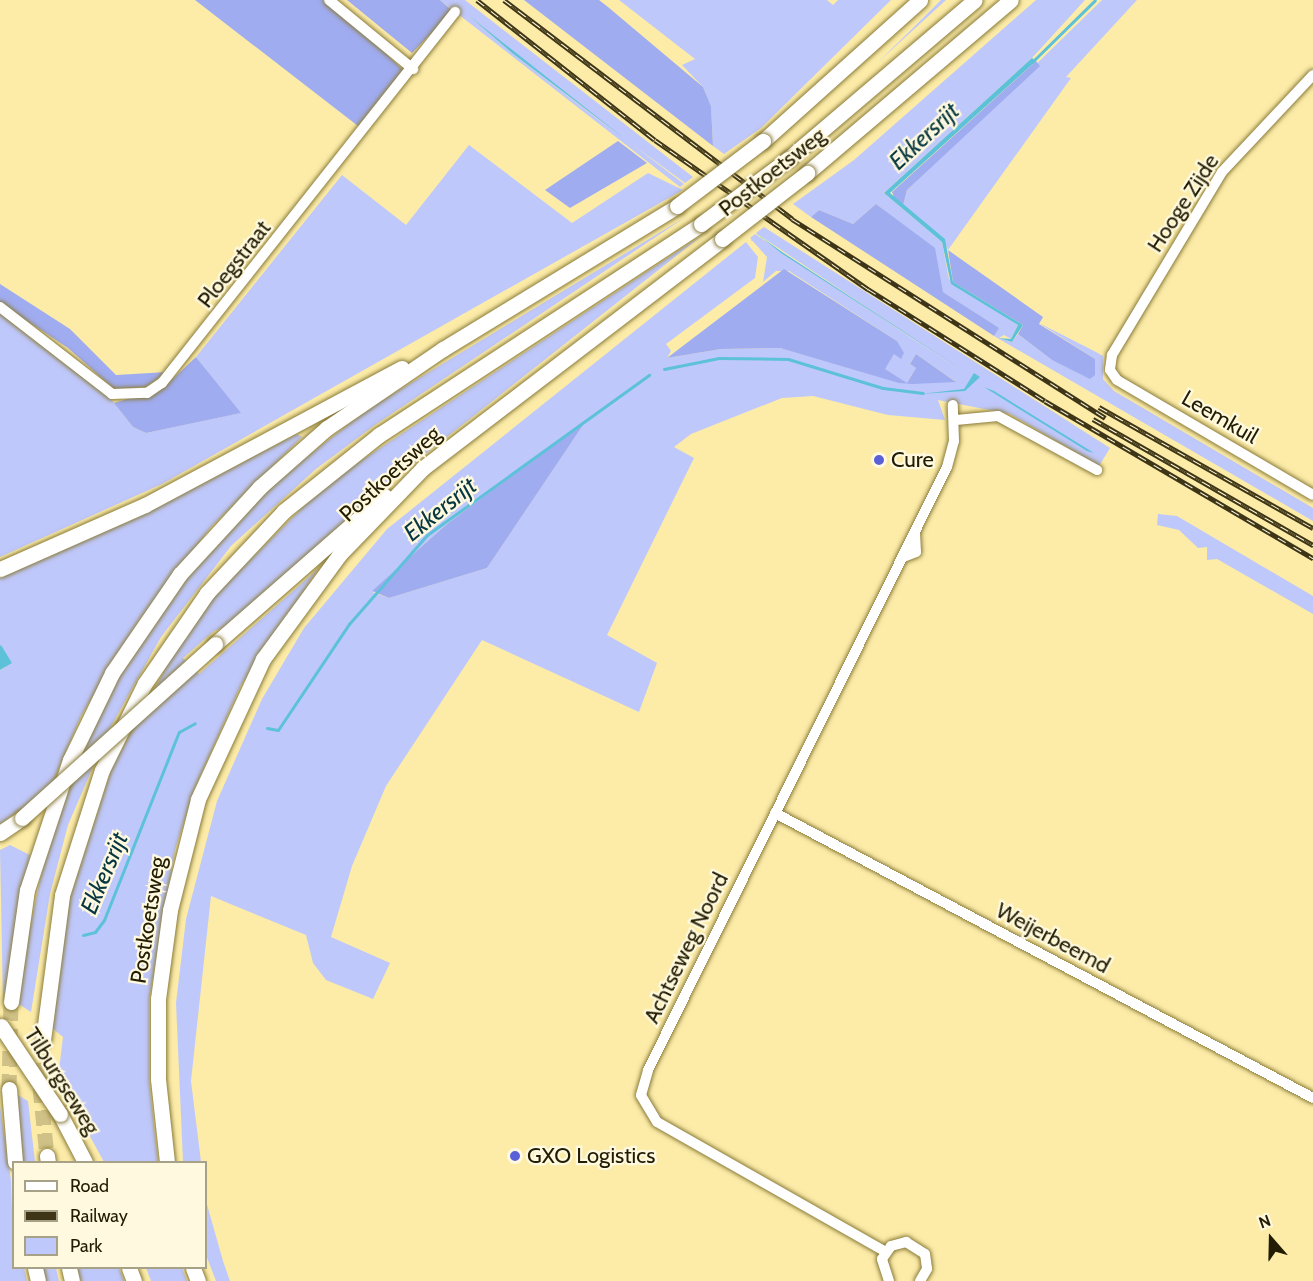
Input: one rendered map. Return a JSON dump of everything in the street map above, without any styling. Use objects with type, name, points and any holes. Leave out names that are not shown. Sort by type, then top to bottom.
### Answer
[{"type":"highway","name":"Postkoetsweg","points":[[11,1002],[27,890],[45,825],[87,721],[144,622],[215,533],[260,487],[327,428],[443,349],[676,206],[763,141],[920,0]]},
{"type":"highway","name":"Postkoetsweg","points":[[43,1040],[62,895],[102,770],[145,682],[207,593],[284,511],[380,435],[701,224],[788,159],[975,0]]},
{"type":"highway","name":"Postkoetsweg","points":[[167,1161],[158,1079],[158,999],[170,910],[198,799],[242,694],[298,606],[423,468],[807,173],[1011,0]]},
{"type":"highway","points":[[0,569],[145,505],[443,349]]},
{"type":"highway","points":[[0,833],[22,818],[355,517],[423,468]]},
{"type":"highway","name":"Tilburgseweg","points":[[0,1026],[60,1114],[84,1161]]},
{"type":"highway","points":[[9,1089],[15,1161]]},
{"type":"street","points":[[330,0],[413,69]]},
{"type":"street","name":"Ploegstraat","points":[[0,307],[47,338],[112,394],[147,393],[184,360],[413,69],[455,12]]},
{"type":"street","name":"Hooge Zijde","points":[[1110,370],[1112,355],[1222,172],[1313,75]]},
{"type":"street","name":"Leemkuil","points":[[1110,370],[1118,380],[1313,495]]},
{"type":"street","name":"Achtseweg Noord","points":[[885,1252],[657,1122],[641,1095],[648,1070],[950,461],[956,420],[953,405]]},
{"type":"street","points":[[956,420],[998,416],[1097,470]]},
{"type":"street","name":"Weijerbeemd","points":[[775,813],[1313,1098]]},
{"type":"street","points":[[889,1281],[882,1266],[885,1252],[898,1243],[920,1248],[927,1262],[925,1280]]},
{"type":"green space","points":[[440,0],[465,0],[693,177],[685,183],[633,145],[684,184],[680,187]],"holes":[[[468,15],[620,136],[512,53]]]},
{"type":"green space","points":[[619,0],[827,0],[833,5],[838,0],[891,0],[761,128],[724,154],[713,146],[711,106],[703,87],[682,65],[695,59]]},
{"type":"green space","points":[[941,0],[946,0],[876,64],[910,31]]},
{"type":"green space","points":[[1036,0],[1085,0],[1032,58],[884,193],[942,242],[949,279],[1018,325],[1011,339],[1004,335],[999,338],[1012,342],[1018,334],[1052,360],[1095,375],[1095,359],[1039,323],[1103,356],[1103,379],[1114,391],[1313,508],[1313,521],[994,336],[998,328],[943,292],[903,225],[876,204],[853,224],[819,210],[811,217],[793,204],[854,160]]},
{"type":"green space","points":[[1102,0],[1137,0],[1066,77],[1071,78],[948,250],[942,237],[903,206],[907,190]]},
{"type":"green space","points":[[469,145],[572,223],[648,173],[683,190],[162,484],[0,557],[0,311],[45,342],[111,399],[133,427],[146,433],[240,413],[196,357],[342,175],[406,225]]},
{"type":"green space","points":[[687,216],[375,425],[316,469],[231,546],[161,637],[109,730],[68,825],[50,894],[31,1012],[14,1001],[52,825],[87,737],[119,673],[186,577],[263,491],[368,409]]},
{"type":"green space","points":[[764,227],[1110,448],[1099,466],[1010,414],[938,400],[945,420],[888,415],[813,396],[782,398],[691,434],[674,447],[694,458],[607,635],[657,663],[639,712],[482,640],[386,786],[352,866],[331,937],[390,963],[373,999],[326,980],[313,963],[306,935],[211,896],[191,1081],[201,1161],[183,1161],[176,1003],[186,919],[217,801],[262,699],[304,628],[387,529],[746,242],[758,257],[755,278],[666,344],[671,351],[667,358],[721,349],[780,348],[906,383],[884,369],[894,354],[903,356],[897,341],[789,271],[776,271],[763,282],[767,257],[750,238],[755,234],[966,374],[756,233]],"holes":[[[916,354],[955,381],[907,383],[916,368],[910,364]],[[586,420],[487,568],[389,598],[372,592],[447,524]]]},
{"type":"green space","points":[[704,234],[400,474],[231,625],[214,631],[183,658],[199,674],[319,568],[241,685],[194,790],[175,850],[149,1000],[149,1080],[158,1161],[103,1161],[58,1078],[63,1037],[52,1028],[70,898],[112,767],[173,655],[212,598],[327,483]]},
{"type":"green space","points":[[297,434],[302,437],[211,527],[140,619],[81,716],[50,789],[0,824],[0,670],[6,667],[0,646],[0,578],[148,512]]},
{"type":"green space","points":[[1158,514],[1177,516],[1313,596],[1313,614],[1217,559],[1207,560],[1207,547],[1198,548],[1179,530],[1157,525]]},
{"type":"green space","points":[[10,845],[30,855],[3,1003],[0,850]]},
{"type":"green space","points":[[13,1092],[28,1101],[35,1161],[20,1161]]},
{"type":"green space","points":[[0,1106],[11,1180],[12,1269],[24,1269],[27,1281],[0,1281]]},
{"type":"green space","points":[[207,1205],[230,1281],[216,1281],[207,1258]]},
{"type":"green space","points":[[40,1269],[56,1269],[59,1281],[43,1281]]},
{"type":"green space","points":[[77,1269],[119,1269],[124,1281],[81,1281]]},
{"type":"green space","points":[[146,1269],[182,1269],[187,1281],[151,1281]]},
{"type":"shaded area","points":[[195,0],[331,0],[403,70],[358,126]]},
{"type":"shaded area","points":[[347,0],[440,0],[453,11],[412,53]]},
{"type":"shaded area","points":[[524,0],[599,0],[703,87],[711,106],[713,146]]},
{"type":"shaded area","points":[[468,15],[620,135],[621,136],[512,53]]},
{"type":"shaded area","points":[[1032,58],[1036,61],[890,193],[945,239],[953,282],[1023,325],[1012,342],[999,338],[1011,339],[1018,325],[951,284],[942,242],[884,193]]},
{"type":"shaded area","points":[[1036,61],[1040,66],[907,190],[903,206],[895,200],[892,192]]},
{"type":"shaded area","points":[[618,141],[647,163],[570,208],[545,190]]},
{"type":"shaded area","points":[[876,204],[935,248],[943,292],[999,328],[994,336],[811,217],[819,210],[853,224]]},
{"type":"shaded area","points":[[756,233],[782,252],[967,373],[781,253]]},
{"type":"shaded area","points":[[948,250],[1043,317],[1039,324],[1095,359],[1095,375],[1090,379],[1052,360],[1018,334],[1023,325],[953,282]]},
{"type":"shaded area","points":[[784,269],[897,341],[904,353],[901,359],[894,354],[885,369],[907,383],[916,368],[910,364],[916,354],[956,382],[913,384],[899,383],[780,348],[721,349],[667,358]]},
{"type":"shaded area","points":[[0,284],[70,329],[116,375],[167,372],[146,387],[114,389],[68,348],[0,303]]},
{"type":"shaded area","points":[[196,357],[241,413],[146,433],[133,427],[114,403],[163,388]]},
{"type":"shaded area","points":[[974,373],[980,377],[965,391],[920,394],[964,389]]},
{"type":"shaded area","points":[[984,387],[994,391],[1094,453],[1087,451]]},
{"type":"shaded area","points":[[587,419],[487,568],[389,598],[372,591],[447,524]]},
{"type":"shaded area","points":[[0,646],[12,663],[0,670]]},
{"type":"waterway","name":"Ekkersrijt","points":[[1032,62],[1095,0]]},
{"type":"waterway","name":"Ekkersrijt","points":[[664,369],[719,358],[788,359],[883,388],[923,393]]},
{"type":"waterway","name":"Ekkersrijt","points":[[267,728],[278,730],[349,624],[427,535],[649,375]]},
{"type":"waterway","name":"Ekkersrijt","points":[[83,935],[95,932],[104,920],[179,732],[195,723]]},
{"type":"tunnel","points":[[9,1089],[11,1002]]},
{"type":"tunnel","points":[[43,1040],[40,1087],[47,1156]]},
{"type":"railway","points":[[477,0],[655,140],[868,289],[1045,401],[1313,558]]},
{"type":"railway","points":[[504,0],[792,219],[1105,418]]},
{"type":"railway","points":[[1099,407],[1313,528]]},
{"type":"railway","points":[[1093,419],[1313,545]]},
{"type":"place","name":"Cure","points":[[879,460]]},
{"type":"place","name":"GXO Logistics","points":[[515,1156]]}]
